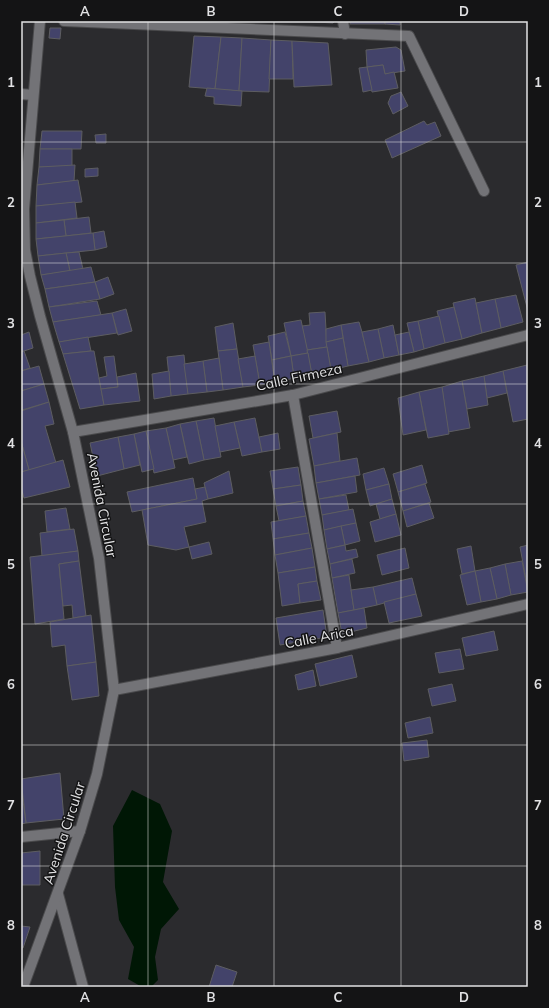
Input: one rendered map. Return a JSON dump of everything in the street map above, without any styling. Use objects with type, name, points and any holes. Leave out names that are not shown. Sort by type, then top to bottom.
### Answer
[{"type":"street","name":"Avenida Circular","points":[[23,987],[80,831],[97,774],[114,690],[99,558],[73,432],[40,316],[25,250],[24,210],[40,21]]},
{"type":"street","points":[[64,21],[193,24],[345,34],[409,36],[484,191]]},
{"type":"street","points":[[343,21],[345,34]]},
{"type":"street","points":[[21,94],[33,94]]},
{"type":"street","name":"Calle Firmeza","points":[[73,432],[293,395],[528,335]]},
{"type":"street","points":[[293,395],[337,648]]},
{"type":"street","name":"Calle Arica","points":[[114,690],[337,648],[528,604]]},
{"type":"street","points":[[21,837],[80,831]]},
{"type":"street","points":[[58,894],[83,987]]},
{"type":"shaded area","points":[[132,790],[160,804],[172,831],[163,882],[179,909],[161,929],[155,957],[158,980],[151,987],[142,987],[128,979],[134,947],[119,920],[115,887],[113,826]]},
{"type":"building","points":[[299,21],[335,21],[333,23]]},
{"type":"building","points":[[350,21],[385,21],[385,24],[350,24]]},
{"type":"building","points":[[385,21],[400,21],[400,25],[385,24]]},
{"type":"building","points":[[50,28],[61,28],[60,39],[49,38]]},
{"type":"building","points":[[194,36],[221,37],[215,89],[189,87]]},
{"type":"building","points":[[221,37],[242,38],[239,91],[215,89]]},
{"type":"building","points":[[242,38],[271,40],[269,92],[239,91]]},
{"type":"building","points":[[271,40],[292,41],[293,79],[269,79]]},
{"type":"building","points":[[292,41],[328,43],[332,85],[294,87]]},
{"type":"building","points":[[396,47],[401,50],[405,71],[385,74],[383,65],[367,67],[366,50]]},
{"type":"building","points":[[383,65],[385,74],[394,72],[398,88],[372,92],[367,67]]},
{"type":"building","points":[[367,67],[372,90],[363,92],[359,68]]},
{"type":"building","points":[[207,88],[242,91],[241,106],[214,104],[214,97],[205,96]]},
{"type":"building","points":[[401,92],[408,106],[393,114],[388,103],[391,96]]},
{"type":"building","points":[[424,121],[427,125],[435,122],[441,136],[392,158],[385,140]]},
{"type":"building","points":[[42,131],[82,131],[81,149],[40,149]]},
{"type":"building","points":[[106,134],[106,143],[96,143],[95,135]]},
{"type":"building","points":[[40,149],[72,149],[72,166],[39,167]]},
{"type":"building","points":[[75,165],[74,181],[37,185],[39,167]]},
{"type":"building","points":[[98,168],[98,176],[85,177],[85,169]]},
{"type":"building","points":[[78,180],[82,202],[36,206],[37,185]]},
{"type":"building","points":[[75,202],[77,218],[36,223],[36,206]]},
{"type":"building","points":[[89,217],[91,233],[66,236],[64,220]]},
{"type":"building","points":[[64,220],[66,236],[36,239],[36,223]]},
{"type":"building","points":[[104,231],[107,247],[95,250],[93,233]]},
{"type":"building","points":[[93,233],[95,250],[38,256],[36,239]]},
{"type":"building","points":[[79,252],[83,269],[70,271],[66,253]]},
{"type":"building","points":[[66,253],[70,271],[41,275],[38,256]]},
{"type":"building","points":[[528,262],[528,311],[516,265]]},
{"type":"building","points":[[91,267],[95,282],[45,289],[41,275]]},
{"type":"building","points":[[108,277],[114,294],[100,299],[95,282]]},
{"type":"building","points":[[95,282],[100,299],[49,307],[45,289]]},
{"type":"building","points":[[516,295],[523,322],[501,328],[495,299]]},
{"type":"building","points":[[475,298],[482,333],[462,339],[453,303]]},
{"type":"building","points":[[495,299],[501,328],[482,333],[476,303]]},
{"type":"building","points":[[97,301],[101,315],[53,322],[49,307]]},
{"type":"building","points":[[454,307],[462,339],[445,343],[437,311]]},
{"type":"building","points":[[126,309],[132,331],[118,335],[112,313]]},
{"type":"building","points":[[325,312],[327,347],[307,350],[302,326],[310,325],[309,313]]},
{"type":"building","points":[[112,313],[117,333],[59,342],[53,322]]},
{"type":"building","points":[[439,316],[445,343],[424,349],[418,321]]},
{"type":"building","points":[[301,320],[308,353],[291,356],[284,323]]},
{"type":"building","points":[[418,321],[424,349],[414,352],[407,323]]},
{"type":"building","points":[[359,322],[369,362],[348,366],[341,325]]},
{"type":"building","points":[[233,323],[237,349],[218,351],[215,327]]},
{"type":"building","points":[[341,325],[343,338],[326,342],[326,329]]},
{"type":"building","points":[[393,325],[399,355],[384,358],[378,329]]},
{"type":"building","points":[[378,329],[384,358],[369,362],[362,332]]},
{"type":"building","points":[[29,332],[33,348],[21,352],[21,335]]},
{"type":"building","points":[[285,332],[291,356],[272,360],[268,336]]},
{"type":"building","points":[[409,332],[414,352],[399,355],[395,335]]},
{"type":"building","points":[[88,337],[91,351],[63,354],[59,342]]},
{"type":"building","points":[[343,338],[348,366],[331,370],[326,342]]},
{"type":"building","points":[[269,342],[275,383],[260,385],[253,345]]},
{"type":"building","points":[[327,347],[331,370],[312,375],[307,350]]},
{"type":"building","points":[[237,349],[243,387],[223,390],[218,351]]},
{"type":"building","points":[[24,351],[30,368],[21,371],[21,352]]},
{"type":"building","points":[[94,351],[104,405],[80,409],[63,354]]},
{"type":"building","points":[[308,353],[312,375],[294,378],[291,356]]},
{"type":"building","points":[[184,355],[188,394],[171,396],[167,357]]},
{"type":"building","points":[[114,356],[118,387],[101,389],[99,378],[107,376],[104,357]]},
{"type":"building","points":[[255,356],[260,385],[243,387],[238,359]]},
{"type":"building","points":[[291,356],[294,378],[275,383],[272,360]]},
{"type":"building","points":[[219,358],[223,390],[207,392],[203,361]]},
{"type":"building","points":[[203,361],[207,392],[188,394],[184,364]]},
{"type":"building","points":[[527,365],[528,419],[513,422],[503,371]]},
{"type":"building","points":[[39,366],[44,384],[21,391],[21,371]]},
{"type":"building","points":[[169,371],[171,396],[154,399],[152,374]]},
{"type":"building","points":[[503,371],[507,393],[487,398],[484,376]]},
{"type":"building","points":[[136,373],[140,401],[104,405],[101,389],[118,387],[117,377]]},
{"type":"building","points":[[484,376],[488,405],[467,409],[462,381]]},
{"type":"building","points":[[462,381],[470,428],[448,432],[442,387]]},
{"type":"building","points":[[44,384],[49,402],[22,410],[21,391]]},
{"type":"building","points":[[442,387],[449,434],[428,438],[419,392]]},
{"type":"building","points":[[419,392],[426,430],[403,435],[398,398]]},
{"type":"building","points":[[49,402],[54,424],[45,426],[56,463],[29,470],[21,441],[21,411]]},
{"type":"building","points":[[337,411],[341,432],[313,438],[309,416]]},
{"type":"building","points":[[214,418],[221,457],[204,460],[196,421]]},
{"type":"building","points":[[255,418],[262,452],[242,456],[234,422]]},
{"type":"building","points":[[196,421],[204,460],[189,464],[180,424]]},
{"type":"building","points":[[234,422],[240,448],[220,452],[215,426]]},
{"type":"building","points":[[180,424],[187,457],[173,460],[166,428]]},
{"type":"building","points":[[166,428],[175,468],[154,473],[146,431]]},
{"type":"building","points":[[146,431],[154,469],[142,472],[134,434]]},
{"type":"building","points":[[278,433],[280,449],[262,452],[259,437]]},
{"type":"building","points":[[337,433],[340,461],[314,466],[309,439]]},
{"type":"building","points":[[134,434],[140,465],[124,469],[118,437]]},
{"type":"building","points":[[118,437],[124,469],[97,476],[90,443]]},
{"type":"building","points":[[21,441],[29,470],[21,472]]},
{"type":"building","points":[[357,458],[360,475],[316,483],[314,466]]},
{"type":"building","points":[[63,460],[70,487],[24,498],[21,487],[21,472]]},
{"type":"building","points":[[422,465],[427,483],[398,492],[393,474]]},
{"type":"building","points":[[298,467],[301,485],[273,489],[270,471]]},
{"type":"building","points":[[384,468],[389,484],[366,490],[363,474]]},
{"type":"building","points":[[229,471],[233,493],[208,499],[204,483]]},
{"type":"building","points":[[355,476],[357,492],[319,499],[316,483]]},
{"type":"building","points":[[193,478],[197,499],[132,512],[127,492]]},
{"type":"building","points":[[389,484],[392,499],[370,506],[366,490]]},
{"type":"building","points":[[425,484],[431,502],[403,511],[398,492]]},
{"type":"building","points":[[301,485],[303,501],[276,506],[273,489]]},
{"type":"building","points":[[205,487],[208,499],[202,501],[206,522],[184,527],[189,547],[176,550],[148,545],[142,510],[197,499],[195,489]]},
{"type":"building","points":[[346,495],[349,510],[322,515],[319,499]]},
{"type":"building","points":[[392,499],[396,514],[380,519],[376,504]]},
{"type":"building","points":[[303,501],[306,516],[279,521],[276,506]]},
{"type":"building","points":[[429,503],[434,518],[407,527],[403,511]]},
{"type":"building","points":[[66,508],[70,529],[47,532],[45,511]]},
{"type":"building","points":[[353,509],[356,523],[324,530],[322,515]]},
{"type":"building","points":[[396,514],[401,535],[375,542],[370,522]]},
{"type":"building","points":[[306,516],[309,533],[273,539],[271,522]]},
{"type":"building","points":[[356,523],[360,541],[345,545],[341,526]]},
{"type":"building","points":[[341,526],[345,545],[327,549],[324,530]]},
{"type":"building","points":[[74,529],[78,551],[42,556],[40,533]]},
{"type":"building","points":[[309,533],[312,548],[275,555],[273,539]]},
{"type":"building","points":[[209,542],[212,554],[192,559],[189,547]]},
{"type":"building","points":[[345,545],[346,551],[356,549],[358,557],[330,564],[327,549]]},
{"type":"building","points":[[528,545],[528,590],[520,547]]},
{"type":"building","points":[[471,546],[475,571],[462,574],[457,549]]},
{"type":"building","points":[[312,548],[315,567],[278,573],[275,555]]},
{"type":"building","points":[[405,548],[409,568],[382,575],[377,555]]},
{"type":"building","points":[[78,551],[79,561],[59,564],[64,619],[35,624],[30,557]]},
{"type":"building","points":[[352,559],[355,573],[332,578],[330,564]]},
{"type":"building","points":[[79,561],[86,616],[73,618],[72,605],[63,606],[59,564]]},
{"type":"building","points":[[522,561],[528,592],[511,595],[505,564]]},
{"type":"building","points":[[505,564],[511,595],[497,599],[490,568]]},
{"type":"building","points":[[315,567],[317,581],[298,584],[300,603],[282,606],[278,573]]},
{"type":"building","points":[[490,568],[497,599],[481,602],[475,571]]},
{"type":"building","points":[[475,571],[481,602],[467,605],[460,575]]},
{"type":"building","points":[[349,575],[354,610],[338,613],[332,578]]},
{"type":"building","points":[[412,578],[416,594],[377,605],[373,587]]},
{"type":"building","points":[[317,581],[321,600],[300,603],[298,584]]},
{"type":"building","points":[[373,587],[377,605],[354,610],[351,590]]},
{"type":"building","points":[[416,594],[422,616],[389,623],[384,602]]},
{"type":"building","points":[[364,608],[367,628],[342,634],[338,613]]},
{"type":"building","points":[[323,610],[327,637],[280,645],[276,618]]},
{"type":"building","points":[[91,615],[96,662],[67,666],[65,645],[52,647],[50,622]]},
{"type":"building","points":[[494,631],[498,650],[466,656],[462,638]]},
{"type":"building","points":[[460,649],[464,669],[439,673],[435,653]]},
{"type":"building","points":[[352,655],[357,677],[320,686],[315,664]]},
{"type":"building","points":[[96,662],[99,696],[72,700],[67,666]]},
{"type":"building","points":[[313,670],[316,686],[298,690],[295,675]]},
{"type":"building","points":[[452,684],[456,701],[432,706],[428,689]]},
{"type":"building","points":[[430,717],[433,733],[408,738],[405,723]]},
{"type":"building","points":[[427,740],[429,757],[404,761],[402,743]]},
{"type":"building","points":[[60,773],[64,819],[26,823],[21,779]]},
{"type":"building","points":[[21,786],[26,823],[21,824]]},
{"type":"building","points":[[40,851],[40,885],[21,885],[21,853]]},
{"type":"building","points":[[21,926],[30,927],[23,948],[21,948]]},
{"type":"building","points":[[216,965],[237,972],[232,987],[209,987]]}]
